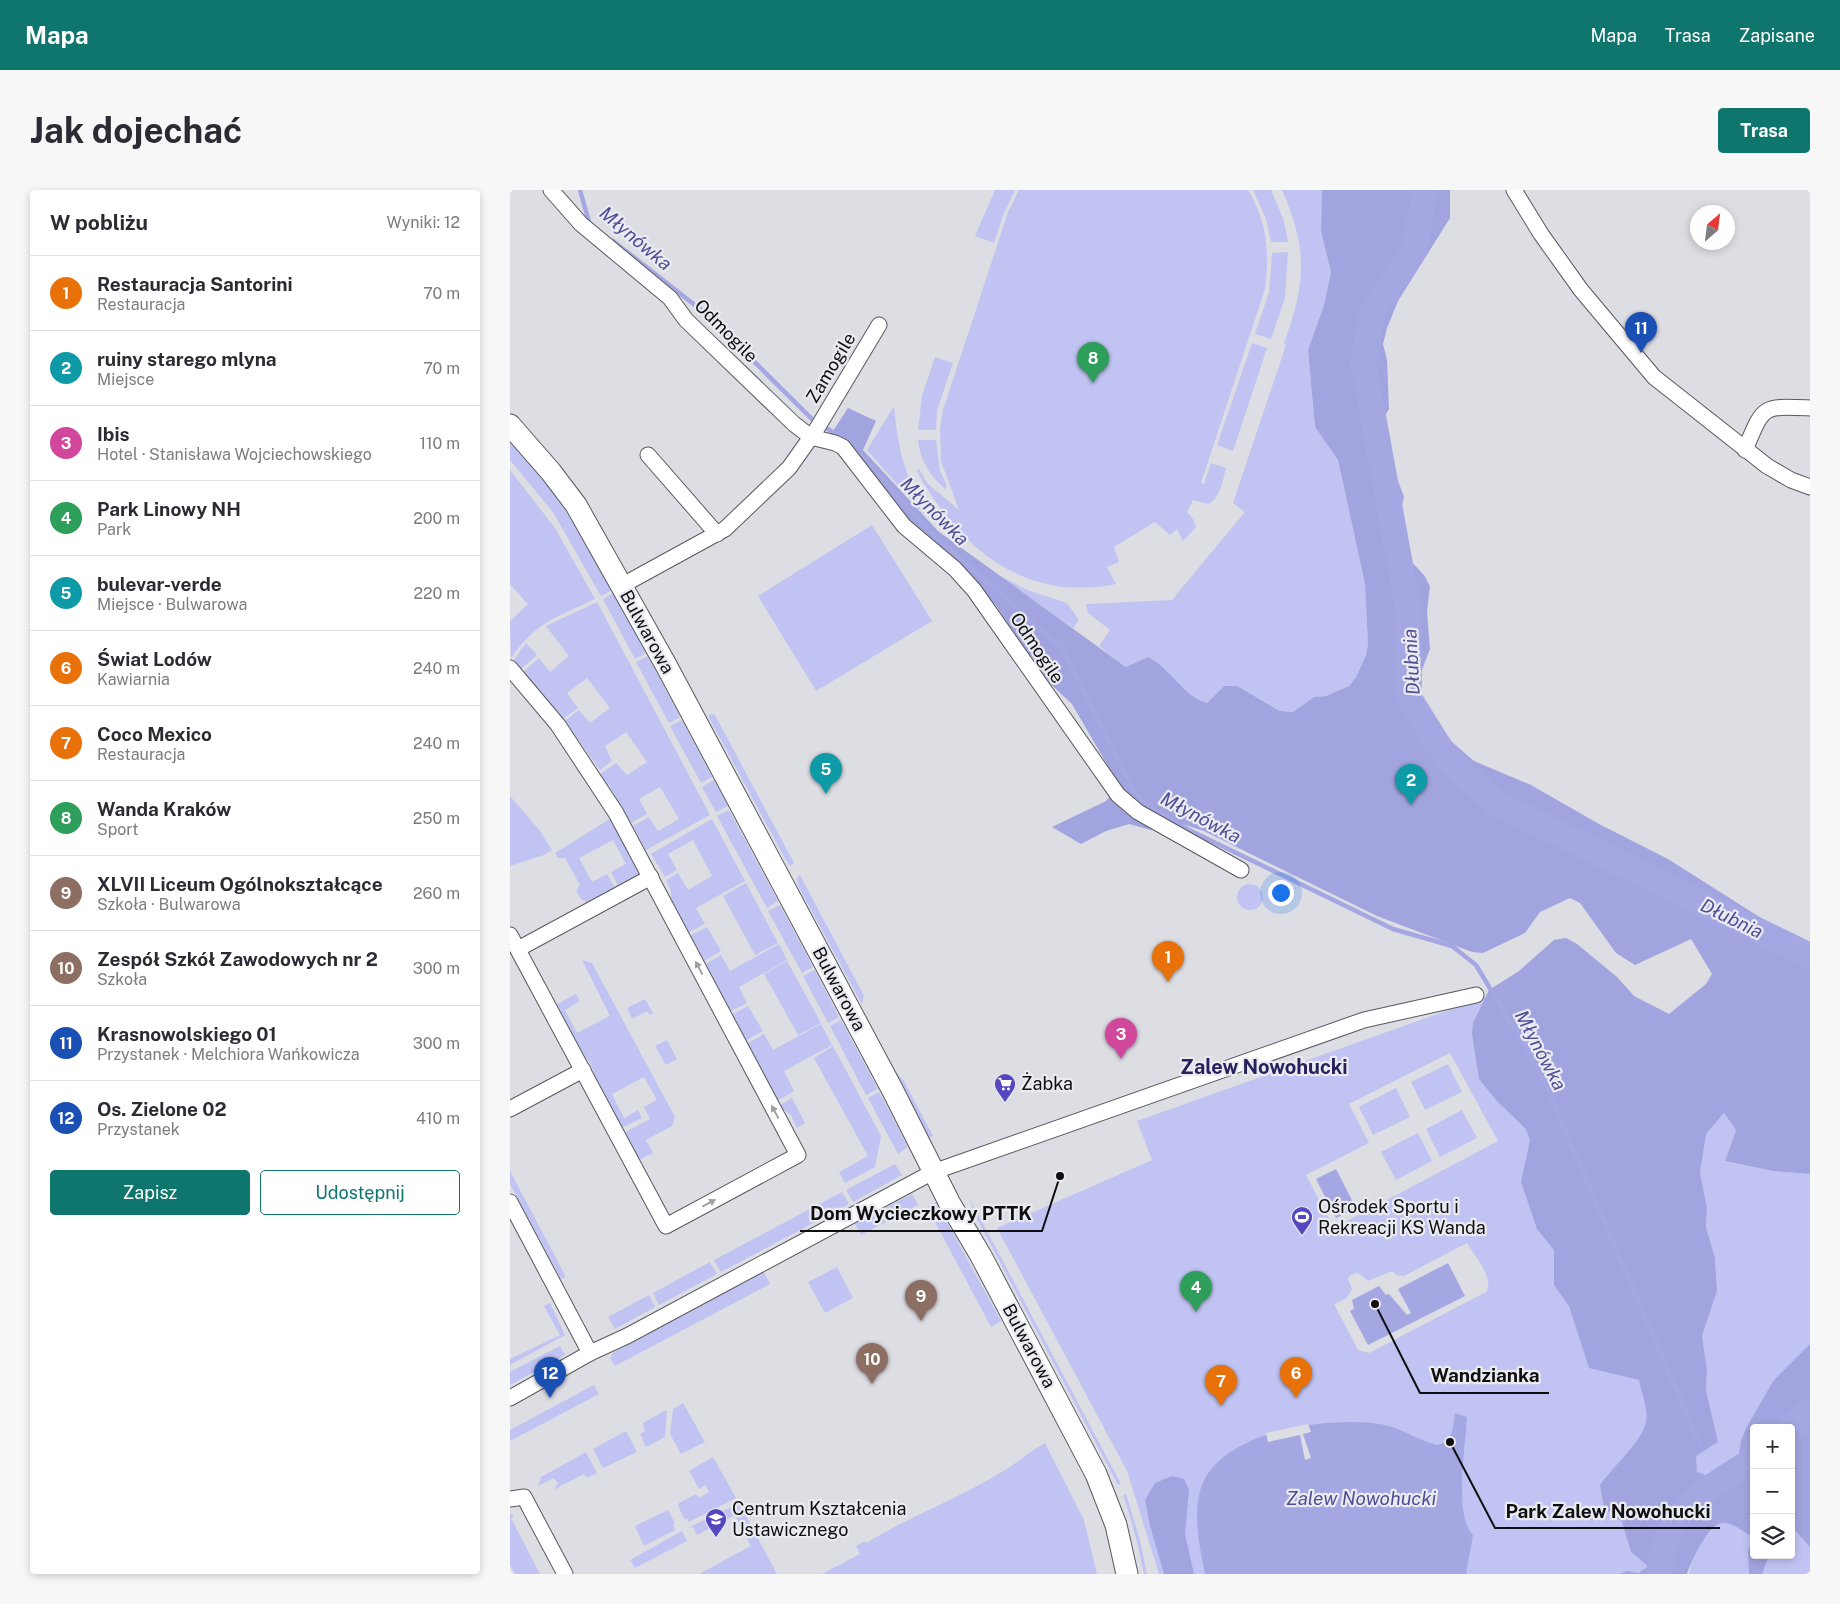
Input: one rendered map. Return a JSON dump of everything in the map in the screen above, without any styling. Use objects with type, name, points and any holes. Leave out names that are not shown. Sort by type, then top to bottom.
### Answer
[{"type":"street","name":"Odmogile","points":[[551,190],[581,224],[670,298],[686,320],[794,424],[843,447],[904,526],[955,569],[974,590],[1118,795],[1138,812],[1241,870]]},
{"type":"street","points":[[1514,190],[1561,262],[1654,378],[1767,466],[1791,480],[1810,487]]},
{"type":"street","name":"Zamogile","points":[[814,433],[879,325]]},
{"type":"street","points":[[1745,450],[1758,419],[1766,410],[1773,407],[1810,408]]},
{"type":"street","name":"Bulwarowa","points":[[510,425],[567,492],[596,537],[621,586],[671,673],[892,1089],[934,1172],[981,1256],[1101,1483],[1116,1525],[1127,1574]]},
{"type":"street","points":[[621,586],[717,534],[731,524],[789,468],[814,433]]},
{"type":"street","points":[[648,455],[717,534]]},
{"type":"street","points":[[510,668],[544,706],[589,769],[626,829],[798,1155],[666,1226],[510,935]]},
{"type":"street","points":[[518,949],[651,877]]},
{"type":"street","points":[[510,1398],[590,1353],[636,1331],[934,1172],[1364,1020],[1476,995]]},
{"type":"street","points":[[510,1109],[583,1070]]},
{"type":"street","points":[[510,1202],[590,1353]]},
{"type":"street","points":[[510,1499],[524,1497],[565,1574]]},
{"type":"shaded area","points":[[995,190],[1015,190],[1004,213],[994,243],[975,236]]},
{"type":"shaded area","points":[[1019,190],[1248,190],[1259,213],[1266,238],[1265,289],[1201,483],[1204,484],[1211,463],[1226,468],[1220,489],[1212,502],[1208,504],[1193,500],[1187,512],[1193,519],[1196,527],[1183,541],[1177,529],[1170,535],[1155,522],[1114,547],[1119,562],[1107,567],[1116,584],[1083,588],[1052,585],[1023,577],[997,563],[974,545],[952,523],[917,471],[919,469],[927,483],[959,510],[941,461],[940,428],[943,410],[1008,212]]},
{"type":"shaded area","points":[[1253,190],[1271,190],[1284,221],[1288,242],[1271,242],[1266,219]]},
{"type":"shaded area","points":[[1282,190],[1322,190],[1321,231],[1331,272],[1324,305],[1308,350],[1315,427],[1338,460],[1365,584],[1368,644],[1366,655],[1356,677],[1349,686],[1326,696],[1314,697],[1293,712],[1280,711],[1259,698],[1224,686],[1207,703],[1190,694],[1164,668],[1148,657],[1126,667],[1099,646],[1110,630],[1088,613],[1086,604],[1172,600],[1245,512],[1233,503],[1286,345],[1284,343],[1297,302],[1300,284],[1300,249],[1296,230]]},
{"type":"shaded area","points":[[1322,190],[1450,190],[1450,218],[1398,301],[1387,328],[1383,344],[1387,360],[1389,409],[1371,440],[1377,452],[1394,470],[1404,497],[1395,533],[1406,556],[1424,575],[1430,586],[1427,611],[1430,649],[1417,683],[1418,695],[1452,742],[1474,761],[1531,785],[1599,824],[1668,859],[1810,949],[1810,1174],[1773,1171],[1725,1161],[1736,1130],[1724,1113],[1706,1134],[1700,1173],[1707,1207],[1706,1227],[1715,1258],[1717,1291],[1702,1336],[1707,1370],[1706,1390],[1718,1442],[1696,1456],[1697,1472],[1713,1478],[1728,1473],[1738,1458],[1741,1440],[1748,1425],[1773,1381],[1810,1344],[1810,1547],[1795,1530],[1795,1424],[1750,1424],[1750,1535],[1733,1525],[1720,1524],[1707,1535],[1687,1574],[1619,1574],[1627,1571],[1639,1573],[1648,1566],[1631,1552],[1622,1522],[1604,1508],[1600,1485],[1644,1429],[1647,1418],[1639,1380],[1589,1368],[1569,1306],[1554,1285],[1554,1250],[1537,1229],[1521,1182],[1530,1140],[1526,1129],[1497,1101],[1479,1079],[1472,1034],[1473,1023],[1489,990],[1519,971],[1554,940],[1566,938],[1577,944],[1617,977],[1634,996],[1669,1014],[1706,984],[1712,974],[1691,939],[1635,965],[1616,953],[1580,903],[1570,898],[1540,912],[1525,933],[1483,953],[1472,952],[1377,916],[1204,831],[1173,821],[1151,830],[1129,824],[1106,831],[1081,844],[1052,827],[1106,801],[1111,795],[1114,780],[1112,773],[1072,704],[1042,676],[1042,668],[1026,651],[995,604],[885,497],[831,434],[848,408],[876,421],[863,450],[938,531],[1126,667],[1148,657],[1164,668],[1190,694],[1207,703],[1224,686],[1237,686],[1280,711],[1293,712],[1314,697],[1326,696],[1349,686],[1356,677],[1366,655],[1368,644],[1365,584],[1338,460],[1315,427],[1308,350],[1324,305],[1331,272],[1321,231]]},
{"type":"shaded area","points":[[1288,252],[1285,298],[1271,339],[1255,334],[1269,292],[1272,253]]},
{"type":"shaded area","points":[[1252,343],[1267,348],[1233,451],[1217,445]]},
{"type":"shaded area","points":[[935,357],[953,363],[937,410],[936,430],[918,430],[922,396]]},
{"type":"shaded area","points":[[894,406],[898,440],[905,466],[916,492],[933,521],[919,509],[867,450]]},
{"type":"shaded area","points":[[918,440],[936,440],[940,471],[947,486],[945,489],[927,467],[921,454]]},
{"type":"shaded area","points":[[510,442],[541,477],[567,513],[612,590],[601,596],[553,512],[510,460]]},
{"type":"shaded area","points":[[510,470],[555,528],[595,599],[558,616],[539,628],[529,636],[511,658],[510,621],[528,604],[510,584]]},
{"type":"shaded area","points":[[872,525],[932,621],[816,691],[758,596]]},
{"type":"shaded area","points":[[998,575],[1027,590],[1067,603],[1079,620],[1073,628]]},
{"type":"shaded area","points":[[614,593],[646,653],[635,659],[603,599]]},
{"type":"shaded area","points":[[597,602],[710,815],[646,850],[633,826],[649,817],[658,831],[679,819],[660,787],[639,799],[647,814],[631,823],[600,774],[616,763],[627,775],[647,762],[626,732],[605,746],[612,761],[600,770],[565,721],[579,710],[590,723],[610,708],[587,678],[567,693],[578,708],[563,719],[523,672],[539,658],[550,672],[569,656],[546,626]]},
{"type":"shaded area","points":[[526,643],[537,655],[521,669],[513,661]]},
{"type":"shaded area","points":[[648,656],[680,717],[669,723],[636,662]]},
{"type":"shaded area","points":[[710,714],[715,715],[794,863],[790,866],[708,716]]},
{"type":"shaded area","points":[[682,720],[712,777],[701,783],[670,726]]},
{"type":"shaded area","points":[[714,780],[728,806],[716,812],[702,787]]},
{"type":"shaded area","points":[[510,796],[540,831],[552,850],[544,855],[510,866]]},
{"type":"shaded area","points":[[729,810],[778,901],[767,908],[717,816]]},
{"type":"shaded area","points":[[613,817],[640,872],[639,875],[619,888],[611,872],[626,864],[613,840],[579,858],[592,882],[607,874],[616,890],[589,903],[582,900],[576,891],[580,885],[565,858],[558,858],[555,853]]},
{"type":"shaded area","points":[[712,819],[745,881],[696,908],[705,924],[687,933],[671,902],[671,891],[666,880],[678,873],[688,890],[712,876],[693,840],[668,854],[677,870],[665,877],[651,854]]},
{"type":"shaded area","points":[[800,875],[864,996],[862,1004],[799,888],[797,878]]},
{"type":"shaded area","points":[[746,883],[778,943],[755,955],[723,896]]},
{"type":"shaded area","points":[[1250,884],[1260,887],[1263,897],[1260,907],[1250,910],[1240,907],[1237,897],[1240,887]]},
{"type":"shaded area","points":[[780,905],[813,967],[802,973],[768,911]]},
{"type":"shaded area","points":[[707,927],[721,951],[702,962],[689,936]]},
{"type":"shaded area","points":[[779,944],[787,960],[739,987],[747,1003],[729,1012],[704,965],[721,955],[730,971]]},
{"type":"shaded area","points":[[582,960],[592,963],[675,1117],[672,1126],[646,1140],[653,1153],[639,1160],[624,1133],[650,1119],[644,1107],[657,1100],[644,1077],[612,1094],[624,1118],[638,1110],[642,1118],[619,1129],[598,1086],[591,1064],[576,1047],[554,1006],[576,994],[580,1001],[565,1010],[577,1033],[610,1016]]},
{"type":"shaded area","points":[[787,961],[821,1023],[798,1035],[764,974]]},
{"type":"shaded area","points":[[815,970],[839,1017],[828,1023],[803,976]]},
{"type":"shaded area","points":[[1485,997],[1537,1090],[1697,1455],[1718,1442],[1706,1390],[1707,1370],[1702,1336],[1717,1291],[1715,1258],[1706,1227],[1707,1207],[1700,1173],[1706,1134],[1724,1113],[1736,1130],[1725,1161],[1773,1171],[1810,1174],[1810,1344],[1773,1381],[1741,1440],[1738,1458],[1728,1473],[1713,1478],[1662,1574],[1159,1574],[1127,1471],[997,1228],[1152,1160],[1137,1121]],"holes":[[[1450,1053],[1498,1141],[1334,1228],[1306,1175],[1369,1143],[1349,1104]],[[1467,1243],[1486,1274],[1488,1281],[1486,1292],[1369,1353],[1358,1350],[1334,1304],[1347,1298],[1352,1289],[1348,1279],[1350,1275],[1358,1273],[1368,1281],[1392,1271],[1397,1275],[1404,1276]]]},
{"type":"shaded area","points":[[645,999],[653,1013],[650,1015],[647,1011],[632,1019],[627,1008]]},
{"type":"shaded area","points":[[748,1006],[763,1031],[745,1041],[731,1015]]},
{"type":"shaded area","points":[[841,1020],[878,1089],[866,1095],[830,1026]]},
{"type":"shaded area","points":[[821,1024],[832,1045],[784,1071],[794,1091],[777,1101],[746,1044],[764,1034],[773,1050]]},
{"type":"shaded area","points":[[667,1040],[677,1059],[666,1065],[655,1046]]},
{"type":"shaded area","points":[[833,1046],[881,1136],[875,1167],[845,1183],[839,1172],[868,1156],[814,1058]]},
{"type":"shaded area","points":[[887,1063],[904,1081],[933,1136],[927,1139]]},
{"type":"shaded area","points":[[1448,1064],[1462,1092],[1425,1110],[1411,1082]]},
{"type":"shaded area","points":[[1396,1088],[1410,1117],[1373,1135],[1359,1107]]},
{"type":"shaded area","points":[[879,1092],[908,1147],[898,1154],[868,1098]]},
{"type":"shaded area","points":[[792,1098],[805,1123],[797,1128],[791,1115],[779,1106]]},
{"type":"shaded area","points":[[1462,1110],[1477,1138],[1440,1157],[1426,1129]]},
{"type":"shaded area","points":[[1418,1133],[1432,1161],[1396,1180],[1381,1152]]},
{"type":"shaded area","points":[[895,1164],[902,1175],[853,1202],[846,1190]]},
{"type":"shaded area","points":[[510,1171],[566,1277],[561,1279],[510,1184]]},
{"type":"shaded area","points":[[842,1192],[849,1204],[721,1272],[714,1260]]},
{"type":"shaded area","points":[[912,1194],[918,1205],[861,1235],[855,1224]]},
{"type":"shaded area","points":[[969,1197],[1121,1484],[1118,1485],[975,1215]]},
{"type":"shaded area","points":[[936,1202],[1001,1321],[991,1327],[927,1207]]},
{"type":"shaded area","points":[[710,1262],[717,1274],[659,1305],[653,1293]]},
{"type":"shaded area","points":[[837,1267],[853,1298],[825,1313],[808,1282]]},
{"type":"shaded area","points":[[764,1272],[770,1284],[615,1366],[610,1358],[611,1354]]},
{"type":"shaded area","points":[[649,1295],[655,1307],[615,1329],[608,1317]]},
{"type":"shaded area","points":[[550,1303],[565,1335],[510,1365],[510,1359],[560,1335],[544,1306]]},
{"type":"shaded area","points":[[560,1346],[565,1355],[510,1385],[510,1372]]},
{"type":"shaded area","points":[[594,1385],[599,1394],[510,1441],[510,1430]]},
{"type":"shaded area","points":[[683,1403],[705,1442],[681,1454],[670,1434],[673,1409]]},
{"type":"shaded area","points":[[667,1411],[665,1437],[646,1447],[640,1434],[645,1431],[643,1423]]},
{"type":"shaded area","points":[[626,1431],[637,1452],[603,1468],[593,1449]]},
{"type":"shaded area","points":[[1045,1443],[1084,1520],[1097,1574],[822,1574],[860,1554],[856,1546],[865,1541],[866,1543],[984,1482]]},
{"type":"shaded area","points":[[586,1452],[597,1473],[587,1478],[584,1474],[553,1490],[558,1484],[554,1478],[538,1486],[541,1477]]},
{"type":"shaded area","points":[[713,1457],[736,1498],[689,1522],[687,1518],[684,1519],[678,1505],[679,1503],[696,1494],[699,1498],[709,1492],[705,1485],[699,1489],[689,1471]]},
{"type":"shaded area","points":[[1810,1459],[1810,1574],[1689,1574],[1692,1560],[1704,1539],[1721,1522],[1750,1503],[1750,1559],[1795,1559],[1795,1470]]},
{"type":"shaded area","points":[[1172,1476],[1184,1479],[1189,1490],[1185,1534],[1194,1574],[1164,1574],[1150,1526],[1145,1500],[1155,1483]]},
{"type":"shaded area","points":[[1126,1494],[1140,1540],[1147,1574],[1144,1574],[1123,1495]]},
{"type":"shaded area","points":[[739,1503],[777,1574],[699,1574],[751,1546],[735,1515],[697,1535],[693,1527],[688,1528]]},
{"type":"shaded area","points":[[668,1510],[675,1523],[673,1525],[675,1530],[644,1546],[635,1526]]},
{"type":"shaded area","points":[[510,1515],[514,1516],[511,1518],[540,1574],[515,1574],[510,1565]]},
{"type":"shaded area","points":[[682,1531],[687,1541],[635,1568],[630,1560]]},
{"type":"shaded area","points":[[1750,1547],[1750,1559],[1768,1559],[1762,1574],[1749,1574],[1748,1551]]},
{"type":"water","points":[[1336,1169],[1356,1208],[1336,1218],[1316,1179]]},
{"type":"water","points":[[1448,1263],[1465,1296],[1368,1345],[1350,1311],[1354,1309],[1352,1300],[1379,1286],[1386,1295],[1389,1294],[1407,1315],[1411,1313],[1398,1289]]},
{"type":"water","name":"Zalew Nowohucki","points":[[1455,1413],[1467,1417],[1462,1496],[1463,1512],[1467,1525],[1473,1535],[1466,1574],[1205,1574],[1198,1533],[1198,1501],[1200,1491],[1210,1471],[1228,1454],[1250,1441],[1276,1432],[1332,1423],[1358,1422],[1380,1424],[1437,1445],[1449,1438],[1453,1429]]},
{"type":"pier","points":[[1308,1424],[1311,1432],[1303,1434],[1311,1458],[1305,1460],[1300,1435],[1268,1442],[1266,1433]]},
{"type":"waterway","name":"Młynówka","points":[[580,190],[589,222]]},
{"type":"waterway","name":"Dłubnia","points":[[1425,190],[1415,247],[1373,311],[1363,361],[1408,609],[1409,698],[1447,759],[1496,803],[1810,956]]},
{"type":"waterway","name":"Młynówka","points":[[613,241],[705,313],[813,420],[849,442],[927,529],[1062,648],[1132,787],[1148,807],[1191,831],[1393,929],[1452,946],[1476,965],[1539,1070],[1700,1445]]},
{"type":"waterway","name":"Dłubnia","points":[[1795,1425],[1810,1410]]},
{"type":"waterway","name":"Dłubnia","points":[[1659,1574],[1662,1553],[1678,1519],[1690,1505],[1719,1481],[1750,1462]]},
{"type":"waterway","name":"Młynówka","points":[[1693,1487],[1696,1499]]},
{"type":"place","name":"Krasnowolskiego 01","points":[[1641,353]]},
{"type":"place","name":"Wanda Kraków","points":[[1093,383]]},
{"type":"place","name":"bulevar-verde","points":[[826,794]]},
{"type":"place","name":"ruiny starego mlyna","points":[[1411,805]]},
{"type":"place","name":"Restauracja Santorini","points":[[1168,982]]},
{"type":"place","name":"Ibis","points":[[1121,1059]]},
{"type":"place","name":"Żabka","points":[[1005,1103]]},
{"type":"place","name":"Dom Wycieczkowy PTTK","points":[[1060,1176]]},
{"type":"place","name":"Ośrodek Sportu i Rekreacji KS Wanda","points":[[1302,1236]]},
{"type":"place","name":"Wandzianka","points":[[1375,1304]]},
{"type":"place","name":"Park Linowy NH","points":[[1196,1312]]},
{"type":"place","name":"XLVII Liceum Ogólnokształcące","points":[[921,1321]]},
{"type":"place","name":"Zespół Szkół Zawodowych nr 2","points":[[872,1384]]},
{"type":"place","name":"Os. Zielone 02","points":[[550,1398]]},
{"type":"place","name":"Świat Lodów","points":[[1296,1398]]},
{"type":"place","name":"Coco Mexico","points":[[1221,1406]]},
{"type":"place","name":"Park Zalew Nowohucki","points":[[1450,1442]]},
{"type":"place","name":"Centrum Kształcenia Ustawicznego","points":[[716,1538]]},
{"type":"district","name":"Zalew Nowohucki","points":[[1264,1067]]}]
